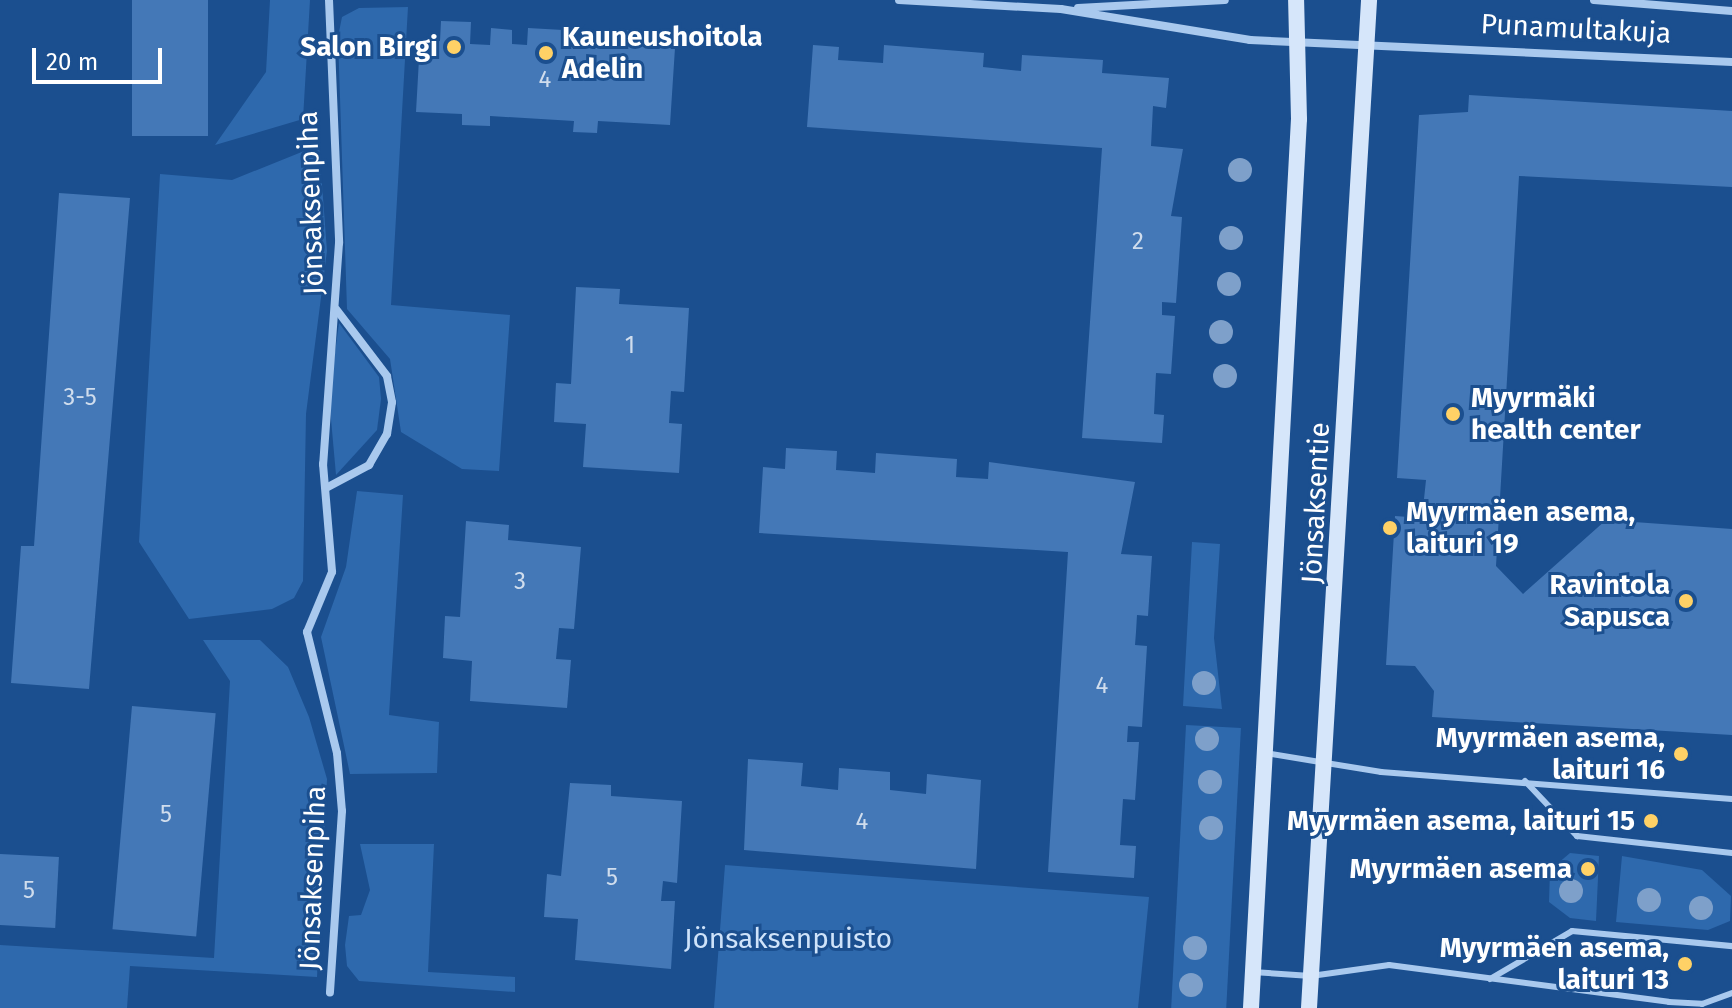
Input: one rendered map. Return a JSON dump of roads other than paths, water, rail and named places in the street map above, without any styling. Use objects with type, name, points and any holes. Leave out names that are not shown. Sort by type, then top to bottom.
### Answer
[{"type":"main road","name":"Jönsaksentie","points":[[1251,1008],[1298,40],[1296,0]]},
{"type":"main road","name":"Jönsaksentie","points":[[1309,1008],[1328,758],[1370,41],[1369,0]]},
{"type":"street","name":"Jönsaksenpiha","points":[[329,0],[336,309],[323,398],[332,572],[307,632],[337,753],[342,811],[330,993]]},
{"type":"street","points":[[899,0],[1061,9],[1225,0]]},
{"type":"street","name":"Punamultakuja","points":[[1594,0],[1732,11]]},
{"type":"street","name":"Punamultakuja","points":[[1061,9],[1250,40],[1370,41],[1732,62]]},
{"type":"street","name":"Jönsaksenpiha","points":[[326,488],[369,465],[387,434],[392,402],[387,376],[336,309]]},
{"type":"lane","points":[[1265,753],[1328,758],[1381,772],[1732,799]]},
{"type":"lane","points":[[1525,781],[1577,836],[1732,853]]},
{"type":"lane","points":[[1490,979],[1572,931],[1732,946]]},
{"type":"lane","points":[[1253,972],[1311,976],[1389,965],[1702,1004],[1732,993]]},
{"type":"place","name":"Salon Birgi","points":[[454,47]]},
{"type":"place","name":"Kauneushoitola Adelin","points":[[546,53]]},
{"type":"place","name":"Myyrmäki health center","points":[[1453,414]]},
{"type":"place","name":"Myyrmäen asema, laituri 19","points":[[1390,528]]},
{"type":"place","name":"Ravintola Sapusca","points":[[1686,601]]},
{"type":"place","name":"Myyrmäen asema, laituri 16","points":[[1681,754]]},
{"type":"place","name":"Myyrmäen asema, laituri 15","points":[[1651,821]]},
{"type":"place","name":"Myyrmäen asema","points":[[1588,869]]},
{"type":"place","name":"Myyrmäen asema, laituri 13","points":[[1685,964]]},
{"type":"park label","name":"Jönsaksenpuisto","points":[[788,939]]}]
